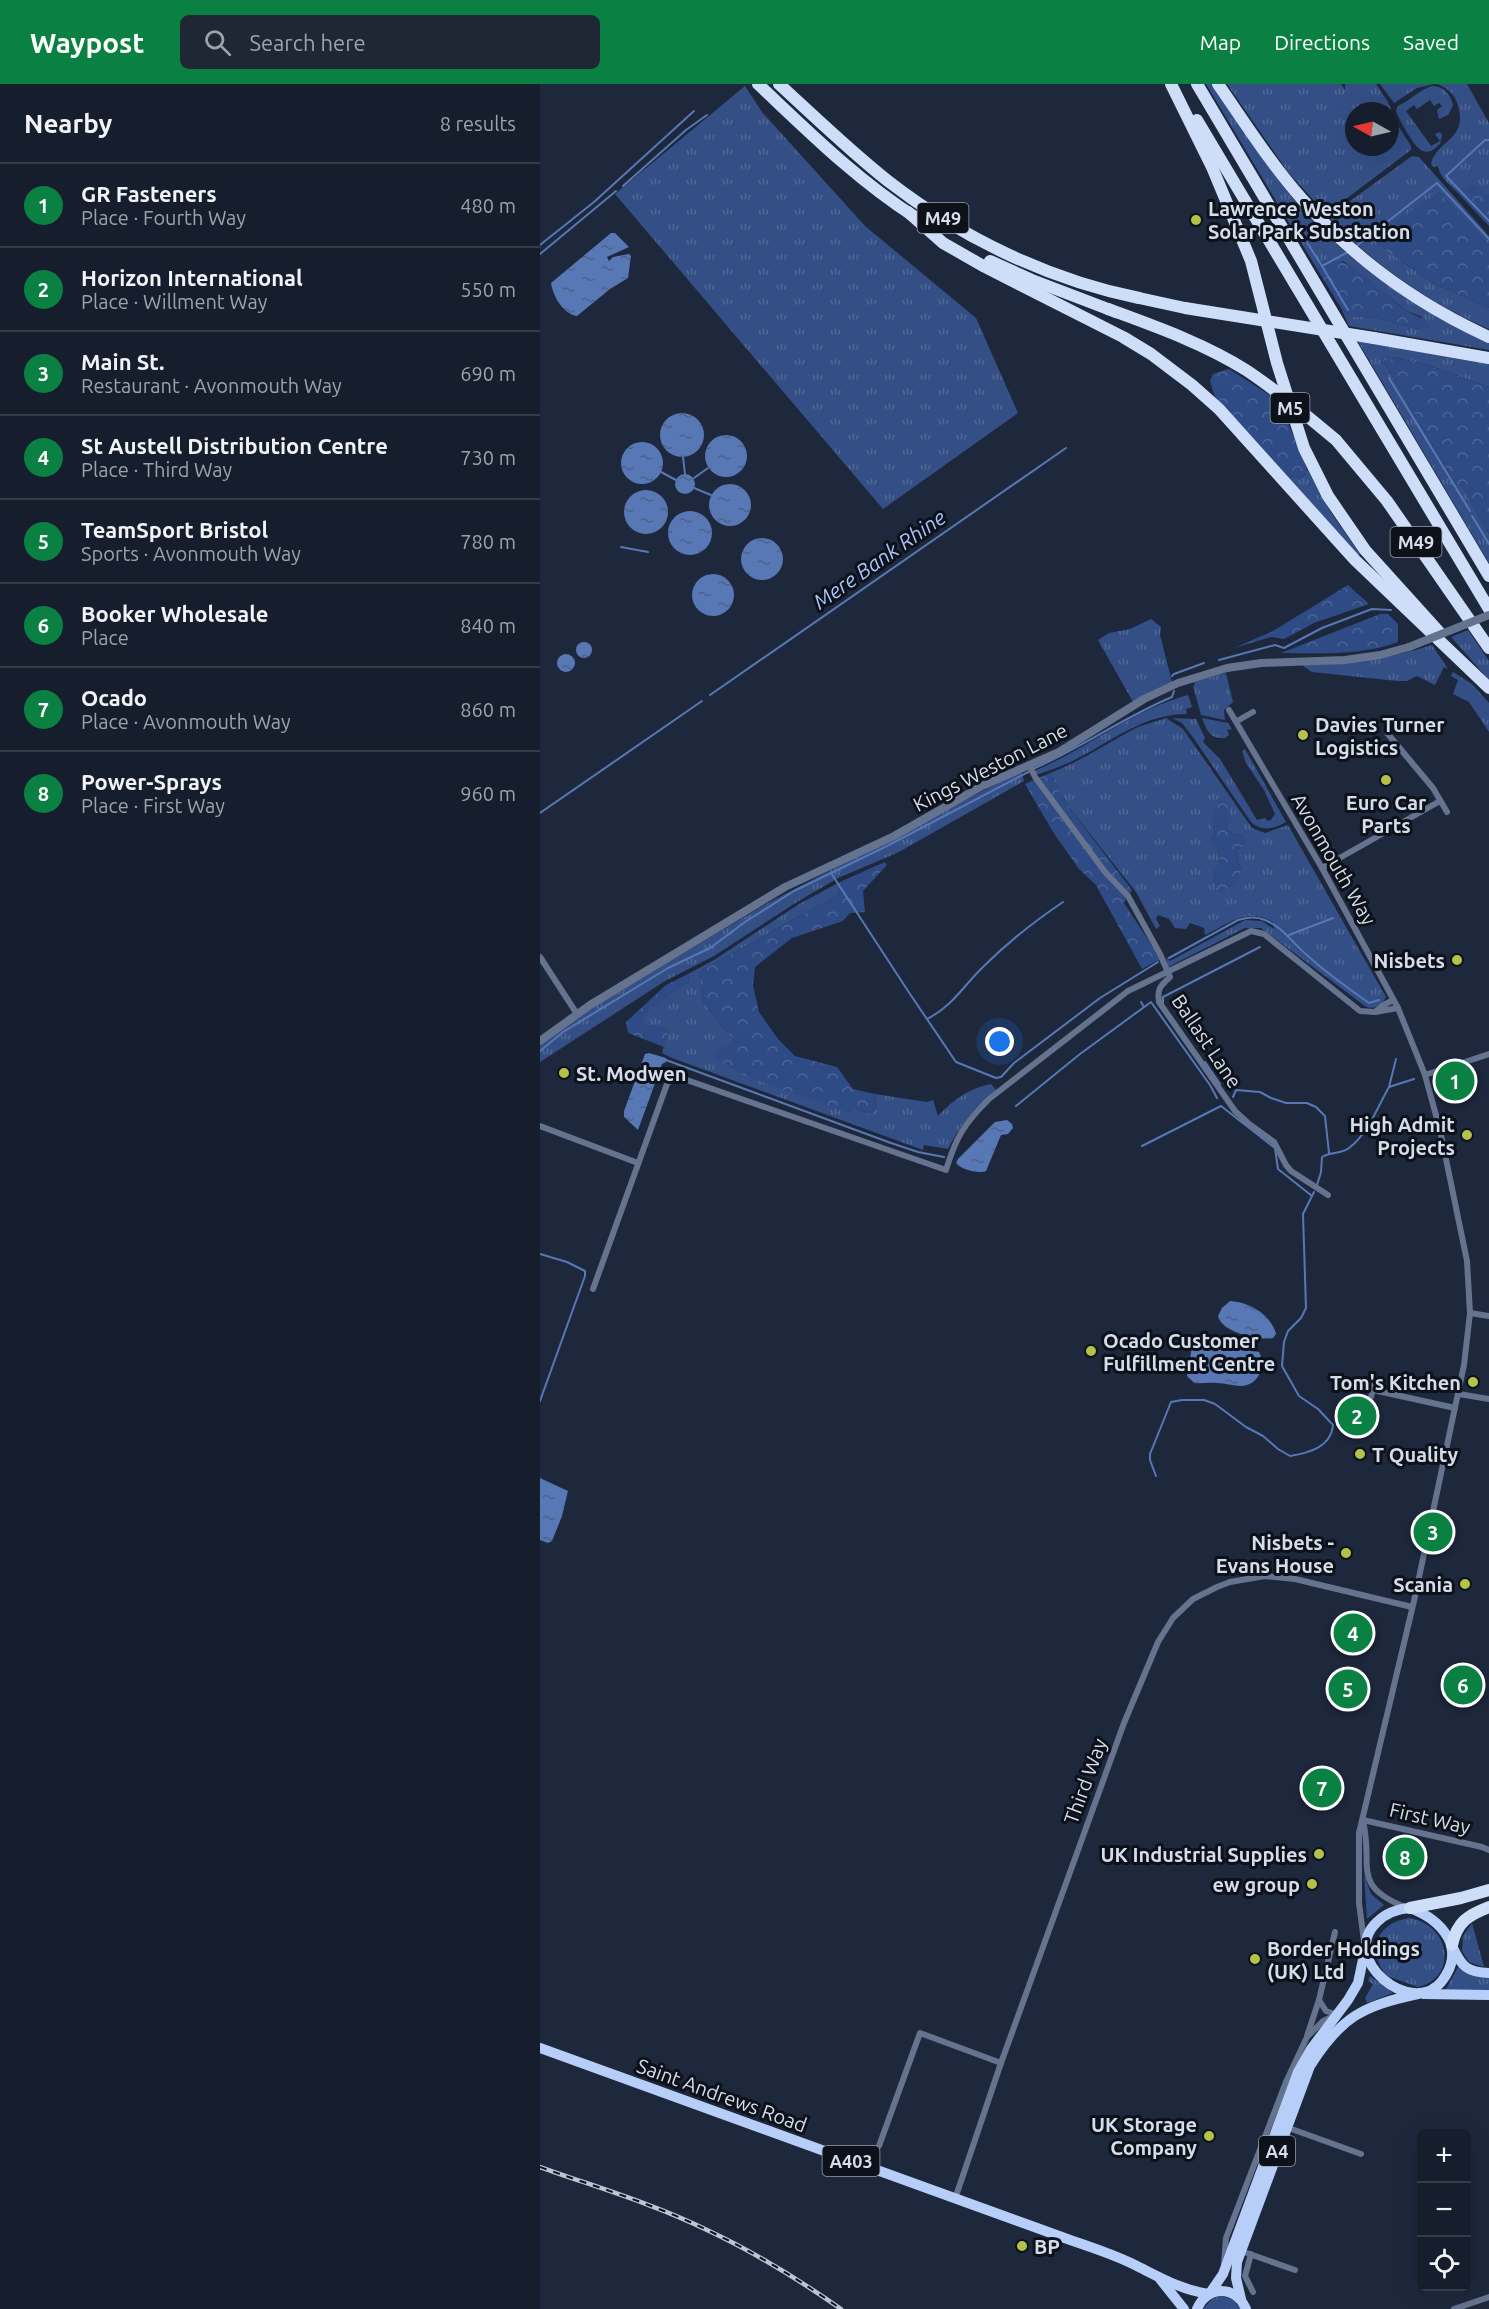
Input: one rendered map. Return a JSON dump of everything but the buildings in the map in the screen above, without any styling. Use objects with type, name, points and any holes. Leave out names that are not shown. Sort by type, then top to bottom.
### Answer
[{"type":"highway","name":"M49","points":[[758,84],[830,151],[908,213],[989,260],[1032,280],[1187,340],[1244,369],[1276,390],[1336,441],[1387,501],[1489,648]]},
{"type":"highway","name":"M49","points":[[779,84],[838,139],[890,182],[966,233],[1035,266],[1103,291],[1185,308],[1489,358]]},
{"type":"highway","name":"M5","points":[[1171,84],[1212,167],[1251,261],[1290,407],[1304,448],[1328,496],[1365,550],[1489,688]]},
{"type":"highway","points":[[1175,84],[1489,609]]},
{"type":"highway","points":[[1197,84],[1489,576]]},
{"type":"highway","points":[[1218,84],[1277,168],[1309,207],[1370,266],[1423,303],[1454,321],[1489,336]]},
{"type":"highway","points":[[908,213],[943,243],[984,267],[1092,320],[1150,354],[1192,385],[1219,410],[1355,560],[1489,688]]},
{"type":"highway","points":[[1489,1890],[1390,1912],[1371,1928],[1365,1948],[1368,1961],[1383,1980],[1396,1987],[1420,1994],[1435,1988],[1441,1983],[1452,1960],[1452,1946],[1456,1931],[1462,1921],[1489,1907]]},
{"type":"highway","points":[[1408,1908],[1435,1922],[1447,1934],[1464,1967],[1489,1973]]},
{"type":"highway","name":"A4","points":[[1209,2294],[1223,2274],[1298,2072],[1311,2049],[1358,1983],[1365,1948]]},
{"type":"highway","name":"A4","points":[[1246,2306],[1235,2273],[1246,2252],[1286,2127],[1310,2066],[1338,2029],[1352,2017],[1372,2006],[1420,1994],[1489,1995]]},
{"type":"highway","name":"Saint Andrews Road","points":[[540,2048],[1116,2257],[1160,2279],[1194,2292],[1209,2294],[1227,2291],[1246,2306]]},
{"type":"highway","name":"Saint Andrews Road","points":[[1160,2279],[1184,2309]]},
{"type":"highway","points":[[1197,2309],[1209,2294]]},
{"type":"street","name":"Kings Weston Lane","points":[[540,1041],[577,1014],[785,887],[894,836],[982,786],[1059,752],[1144,699],[1178,683],[1214,671],[1261,663],[1346,660],[1380,655],[1489,615]]},
{"type":"street","name":"Avonmouth Way","points":[[1229,710],[1322,868],[1398,1008],[1425,1075],[1440,1130],[1467,1262],[1470,1313],[1466,1357],[1358,1844],[1358,1874],[1365,1948]]},
{"type":"street","points":[[1237,721],[1253,712]]},
{"type":"street","points":[[1387,734],[1433,788],[1447,812]]},
{"type":"street","name":"Ballast Lane","points":[[1029,764],[1035,777],[1105,872],[1128,896],[1161,954],[1170,977],[1158,991],[1159,1002],[1217,1088],[1249,1124],[1274,1142],[1291,1171],[1328,1195]]},
{"type":"street","points":[[1322,868],[1440,801]]},
{"type":"street","points":[[593,1289],[667,1084],[672,1079],[681,1078],[946,1170],[958,1136],[968,1120],[989,1099],[1128,991],[1244,933],[1258,931],[1263,934],[1355,1008],[1366,1013],[1398,1008]]},
{"type":"street","points":[[540,957],[577,1014]]},
{"type":"street","points":[[1375,1012],[1393,1000]]},
{"type":"street","points":[[1425,1075],[1489,1054]]},
{"type":"street","points":[[540,1126],[638,1163]]},
{"type":"street","points":[[1470,1313],[1489,1316]]},
{"type":"street","points":[[1371,1397],[1375,1380]]},
{"type":"street","points":[[1373,1390],[1455,1408]]},
{"type":"street","points":[[1459,1394],[1489,1399]]},
{"type":"street","name":"Third Way","points":[[955,2200],[1001,2063],[1135,1694],[1162,1634],[1179,1611],[1193,1599],[1217,1587],[1241,1579],[1264,1576],[1295,1579],[1412,1607]]},
{"type":"street","name":"Avonmouth Way","points":[[1363,1820],[1366,1831],[1367,1869],[1371,1885],[1384,1897],[1408,1908]]},
{"type":"street","name":"First Way","points":[[1363,1820],[1489,1850]]},
{"type":"street","points":[[1223,2274],[1226,2238],[1286,2082],[1307,2037],[1319,2000],[1335,1932]]},
{"type":"street","points":[[1319,2000],[1326,2011],[1336,2014]]},
{"type":"street","points":[[1307,2037],[1323,2021],[1336,2014]]},
{"type":"street","points":[[879,2146],[920,2033],[1001,2063]]},
{"type":"street","points":[[1286,2127],[1361,2154]]},
{"type":"street","points":[[1253,2292],[1245,2276],[1246,2252],[1295,2270]]},
{"type":"street","points":[[1454,2309],[1489,2297]]},
{"type":"green space","points":[[1206,84],[1212,84],[1280,183],[1334,241],[1357,262],[1407,298],[1433,314],[1489,341],[1489,350],[1349,326],[1341,308],[1349,316],[1377,318],[1418,329],[1422,317],[1407,311],[1343,261],[1321,263],[1317,269]]},
{"type":"green space","points":[[1227,84],[1341,84],[1345,90],[1345,84],[1376,84],[1388,102],[1345,102],[1345,156],[1399,156],[1399,127],[1411,146],[1411,150],[1326,214],[1288,172]]},
{"type":"green space","points":[[1380,84],[1434,84],[1417,88],[1393,102]]},
{"type":"green space","points":[[1437,84],[1467,84],[1489,123],[1489,196],[1463,189],[1456,191],[1442,176],[1438,166],[1434,167],[1431,164],[1439,149],[1456,132],[1460,115],[1454,96]]},
{"type":"green space","points":[[745,86],[762,112],[865,226],[976,318],[1018,413],[883,509],[615,194]]},
{"type":"green space","points":[[1432,86],[1443,89],[1453,105],[1448,115],[1439,119],[1437,110],[1442,106],[1439,103],[1434,106],[1430,100],[1417,109],[1414,105],[1406,111],[1431,146],[1440,141],[1435,134],[1440,132],[1442,135],[1440,144],[1428,152],[1420,149],[1412,140],[1399,117],[1399,105]]},
{"type":"green space","points":[[1412,156],[1419,157],[1489,236],[1489,245],[1439,192],[1401,261],[1433,283],[1489,308],[1489,329],[1444,307],[1403,281],[1364,251],[1328,217]]},
{"type":"green space","points":[[1472,185],[1477,186],[1489,196],[1489,226],[1456,191]]},
{"type":"green space","points":[[1439,192],[1489,245],[1489,308],[1433,283],[1377,244],[1397,220]]},
{"type":"green space","points":[[1332,258],[1362,274],[1406,310],[1430,324],[1429,328],[1418,329],[1377,318],[1349,316],[1341,308],[1317,269],[1321,263]]},
{"type":"green space","points":[[1357,340],[1489,362],[1489,387],[1428,365],[1393,357],[1391,363],[1381,357],[1456,485],[1461,484],[1489,534],[1489,563]]},
{"type":"green space","points":[[1380,355],[1391,363],[1392,357],[1428,365],[1489,387],[1489,534],[1461,484],[1456,485]]},
{"type":"green space","points":[[1229,369],[1279,401],[1307,469],[1303,478],[1287,476],[1216,400],[1210,381],[1213,374]]},
{"type":"green space","points":[[1307,469],[1330,511],[1360,554],[1359,556],[1287,476],[1303,478]]},
{"type":"green space","points":[[1348,585],[1369,604],[1314,623],[1284,639],[1271,637],[1234,648],[1273,631]]},
{"type":"green space","points":[[1380,614],[1388,614],[1398,624],[1398,642],[1355,652],[1281,653]]},
{"type":"green space","points":[[1151,619],[1161,627],[1160,635],[1172,682],[1133,702],[1098,640],[1109,633],[1130,629]]},
{"type":"green space","points":[[1468,630],[1489,661],[1489,680],[1451,637]]},
{"type":"green space","points":[[1432,645],[1448,669],[1444,667],[1435,685],[1417,676],[1407,681],[1397,681],[1312,672],[1303,666],[1385,657]]},
{"type":"green space","points":[[1453,672],[1472,684],[1489,703],[1489,732],[1469,702],[1453,694],[1458,680],[1451,676]]},
{"type":"green space","points":[[1226,673],[1233,702],[1224,710],[1225,720],[1201,715],[1193,686],[1194,682]]},
{"type":"green space","points":[[1188,695],[1192,707],[1186,709],[1187,714],[1157,718],[1144,723],[1069,762],[1036,775],[1034,771],[1148,710]]},
{"type":"green space","points":[[1166,718],[1183,729],[1252,828],[1265,833],[1288,825],[1386,997],[1380,1005],[1371,1008],[1365,1006],[1261,928],[1245,928],[1168,967],[1166,957],[1170,961],[1245,920],[1262,921],[1274,929],[1273,922],[1246,916],[1205,935],[1204,928],[1190,923],[1186,929],[1175,928],[1169,919],[1158,915],[1156,919],[1160,926],[1156,929],[1136,892],[1068,806],[1050,773],[1134,729]],"holes":[[[1212,820],[1226,824],[1227,829],[1234,834],[1244,836],[1236,852],[1241,870],[1225,890],[1217,848],[1210,838],[1215,837]]]},
{"type":"green space","points":[[1172,718],[1196,719],[1205,738],[1203,742],[1220,759],[1257,820],[1265,818],[1268,821],[1271,820],[1275,814],[1264,790],[1246,763],[1242,751],[1245,749],[1286,822],[1264,828],[1251,822],[1192,736],[1182,723]]},
{"type":"green space","points":[[1202,718],[1228,723],[1232,729],[1227,730],[1229,735],[1225,738],[1212,736]]},
{"type":"green space","points":[[1021,771],[1024,781],[897,853],[838,878],[714,956],[665,981],[540,1062],[540,1046],[575,1018],[766,904]]},
{"type":"green space","points":[[1050,773],[1068,806],[1132,890],[1124,903],[1159,960],[1142,969],[1096,885],[1079,869],[1053,832],[1025,784]]},
{"type":"green space","points":[[1225,800],[1231,820],[1226,824],[1227,829],[1234,834],[1244,836],[1246,843],[1236,852],[1241,870],[1238,882],[1220,893],[1213,882],[1213,871],[1220,863],[1217,848],[1209,838],[1215,837],[1212,820],[1216,806]]},
{"type":"green space","points":[[885,862],[887,865],[863,891],[865,912],[850,913],[843,921],[792,938],[755,967],[753,985],[759,1012],[778,1039],[795,1056],[837,1067],[853,1089],[875,1094],[876,1109],[871,1114],[855,1108],[850,1114],[748,1077],[714,1059],[720,1048],[736,1043],[703,1002],[699,972],[838,895],[842,881]]},
{"type":"green space","points":[[842,881],[838,895],[699,972],[703,1002],[736,1043],[855,1108],[871,1114],[876,1109],[875,1094],[927,1102],[933,1100],[938,1116],[962,1096],[976,1088],[991,1084],[996,1090],[969,1116],[948,1149],[924,1145],[923,1150],[672,1058],[662,1053],[668,1030],[641,1025],[647,1011],[689,981],[688,974],[714,960],[799,904]]},
{"type":"green space","points":[[688,974],[689,981],[648,1011],[641,1025],[657,1025],[668,1030],[664,1047],[628,1033],[626,1022],[666,985]]},
{"type":"green space","points":[[1364,1874],[1371,1894],[1384,1905],[1367,1919]]},
{"type":"green space","points":[[1409,1918],[1423,1922],[1433,1930],[1441,1940],[1444,1951],[1444,1962],[1440,1973],[1431,1981],[1418,1987],[1387,1976],[1377,1957],[1376,1948],[1382,1932],[1398,1921]]},
{"type":"green space","points":[[1472,1923],[1484,1967],[1469,1962],[1462,1951],[1463,1936]]},
{"type":"green space","points":[[1458,1967],[1464,1972],[1489,1977],[1489,1991],[1445,1991]]},
{"type":"green space","points":[[1370,1976],[1393,1993],[1367,2003],[1365,1998],[1373,1984],[1368,1981]]},
{"type":"green space","points":[[1221,2296],[1232,2299],[1241,2309],[1203,2309],[1212,2299]]},
{"type":"water","points":[[611,233],[615,233],[629,247],[607,257],[609,261],[613,257],[629,254],[631,256],[628,278],[610,289],[577,316],[572,315],[560,304],[551,283]]},
{"type":"water","points":[[682,413],[697,420],[704,435],[697,450],[682,457],[667,450],[660,435],[667,420]]},
{"type":"water","points":[[726,435],[734,436],[741,441],[746,448],[746,464],[741,471],[734,476],[726,477],[718,476],[711,471],[706,464],[705,456],[706,448],[711,441],[718,436]]},
{"type":"water","points":[[642,442],[650,443],[657,448],[662,455],[662,471],[657,478],[650,483],[642,484],[634,483],[627,478],[622,471],[621,463],[622,455],[627,448],[634,443]]},
{"type":"water","points":[[685,474],[692,477],[695,484],[692,491],[685,494],[678,491],[675,484],[678,477]]},
{"type":"water","points":[[730,484],[738,485],[745,490],[750,497],[750,513],[745,520],[738,525],[730,526],[722,525],[715,520],[710,513],[709,505],[710,497],[715,490],[722,485]]},
{"type":"water","points":[[646,490],[661,497],[668,512],[661,527],[646,534],[631,527],[624,512],[631,497]]},
{"type":"water","points":[[690,511],[705,518],[712,533],[705,548],[690,555],[675,548],[668,533],[675,518]]},
{"type":"water","points":[[762,538],[777,544],[783,559],[777,574],[762,580],[747,574],[741,559],[747,544]]},
{"type":"water","points":[[713,574],[728,580],[734,595],[728,610],[713,616],[698,610],[692,595],[698,580]]},
{"type":"water","points":[[581,642],[587,642],[592,650],[590,656],[581,658],[576,653],[576,647]]},
{"type":"water","points":[[566,654],[572,657],[575,663],[572,669],[566,672],[560,669],[557,663],[560,657]]},
{"type":"water","points":[[645,1054],[666,1058],[666,1062],[662,1064],[638,1130],[624,1117],[624,1111]]},
{"type":"water","points":[[1007,1120],[1013,1128],[1008,1134],[1001,1135],[986,1171],[970,1171],[956,1163],[995,1122]]},
{"type":"water","points":[[1230,1301],[1245,1304],[1265,1315],[1276,1334],[1273,1338],[1250,1337],[1226,1327],[1218,1316],[1222,1308]]},
{"type":"water","points":[[1207,1342],[1259,1352],[1262,1363],[1256,1379],[1252,1383],[1241,1386],[1194,1383],[1187,1376],[1192,1347]]},
{"type":"water","points":[[540,1478],[568,1491],[562,1516],[552,1541],[548,1543],[540,1540]]},
{"type":"waterway","points":[[540,245],[594,202],[694,111]]},
{"type":"waterway","points":[[623,186],[686,130],[707,115]]},
{"type":"waterway","points":[[1489,140],[1485,140],[1446,176],[1489,221]]},
{"type":"waterway","points":[[1355,247],[1437,183],[1489,239]]},
{"type":"waterway","points":[[540,254],[616,191]]},
{"type":"waterway","points":[[1308,244],[1322,266]]},
{"type":"waterway","points":[[1348,252],[1322,266],[1348,310]]},
{"type":"waterway","points":[[1389,378],[1470,511]]},
{"type":"waterway","name":"Mere Bank Rhine","points":[[710,695],[1066,448]]},
{"type":"waterway","points":[[683,457],[685,474]]},
{"type":"waterway","points":[[694,478],[708,468]]},
{"type":"waterway","points":[[661,472],[676,480]]},
{"type":"waterway","points":[[694,488],[711,495]]},
{"type":"waterway","points":[[1472,516],[1489,544]]},
{"type":"waterway","points":[[621,547],[648,552]]},
{"type":"waterway","points":[[1219,660],[1275,645],[1284,648],[1322,628],[1372,609],[1391,610]]},
{"type":"waterway","points":[[1172,676],[1204,663]]},
{"type":"waterway","points":[[1033,769],[1172,697],[1174,691]]},
{"type":"waterway","name":"Mere Bank Rhine","points":[[540,813],[702,701]]},
{"type":"waterway","points":[[540,1051],[563,1032],[668,968],[710,948],[745,922],[794,891],[887,846],[1030,771]]},
{"type":"waterway","points":[[831,873],[956,1062],[996,1078],[1001,1077],[1014,1063],[1100,998],[1158,962]]},
{"type":"waterway","points":[[927,1019],[944,1008],[1012,940],[1063,902]]},
{"type":"waterway","points":[[1169,958],[1238,920],[1258,918],[1277,927],[1322,968],[1369,1003],[1379,1000]]},
{"type":"waterway","points":[[1289,935],[1333,918]]},
{"type":"waterway","points":[[1163,1004],[1163,997],[1260,947]]},
{"type":"waterway","points":[[1141,1002],[1144,1007]]},
{"type":"waterway","points":[[1016,1106],[1080,1054],[1151,1002],[1217,1098]]},
{"type":"waterway","points":[[1389,1087],[1396,1059]]},
{"type":"waterway","points":[[666,1060],[891,1143],[918,1152],[944,1157]]},
{"type":"waterway","points":[[1205,1062],[1220,1084]]},
{"type":"waterway","points":[[1317,1185],[1322,1157],[1349,1148],[1367,1128],[1389,1087],[1414,1079]]},
{"type":"waterway","points":[[1233,1097],[1236,1090],[1260,1092],[1286,1103],[1307,1103],[1316,1107],[1325,1116],[1329,1153]]},
{"type":"waterway","points":[[1142,1146],[1221,1106],[1275,1148],[1278,1169],[1312,1196]]},
{"type":"waterway","points":[[1156,1476],[1150,1454],[1171,1402],[1204,1400],[1215,1404],[1290,1456],[1318,1448],[1328,1439],[1333,1425],[1318,1409],[1299,1396],[1282,1366],[1284,1342],[1288,1331],[1301,1318],[1306,1308],[1303,1214],[1314,1192]]},
{"type":"waterway","points":[[540,1254],[567,1262],[585,1271],[540,1401]]},
{"type":"railway","points":[[540,2167],[646,2204],[707,2230],[776,2267],[841,2309]]},
{"type":"place","name":"Lawrence Weston Solar Park Substation","points":[[1196,220]]},
{"type":"place","name":"Davies Turner Logistics","points":[[1303,735]]},
{"type":"place","name":"Euro Car Parts","points":[[1386,780]]},
{"type":"place","name":"Nisbets","points":[[1457,960]]},
{"type":"place","name":"St. Modwen","points":[[564,1073]]},
{"type":"place","name":"GR Fasteners","points":[[1455,1081]]},
{"type":"place","name":"High Admit Projects","points":[[1467,1135]]},
{"type":"place","name":"Ocado Customer Fulfillment Centre","points":[[1091,1351]]},
{"type":"place","name":"Tom's Kitchen","points":[[1473,1382]]},
{"type":"place","name":"Horizon International","points":[[1357,1416]]},
{"type":"place","name":"T Quality","points":[[1360,1454]]},
{"type":"place","name":"Main St.","points":[[1433,1532]]},
{"type":"place","name":"Nisbets - Evans House","points":[[1346,1553]]},
{"type":"place","name":"Scania","points":[[1465,1584]]},
{"type":"place","name":"St Austell Distribution Centre","points":[[1353,1633]]},
{"type":"place","name":"Booker Wholesale","points":[[1463,1685]]},
{"type":"place","name":"TeamSport Bristol","points":[[1348,1689]]},
{"type":"place","name":"Ocado","points":[[1322,1788]]},
{"type":"place","name":"UK Industrial Supplies","points":[[1319,1854]]},
{"type":"place","name":"Power-Sprays","points":[[1405,1857]]},
{"type":"place","name":"ew group","points":[[1312,1884]]},
{"type":"place","name":"Border Holdings (UK) Ltd","points":[[1255,1959]]},
{"type":"place","name":"UK Storage Company","points":[[1209,2136]]},
{"type":"place","name":"BP","points":[[1022,2246]]}]
